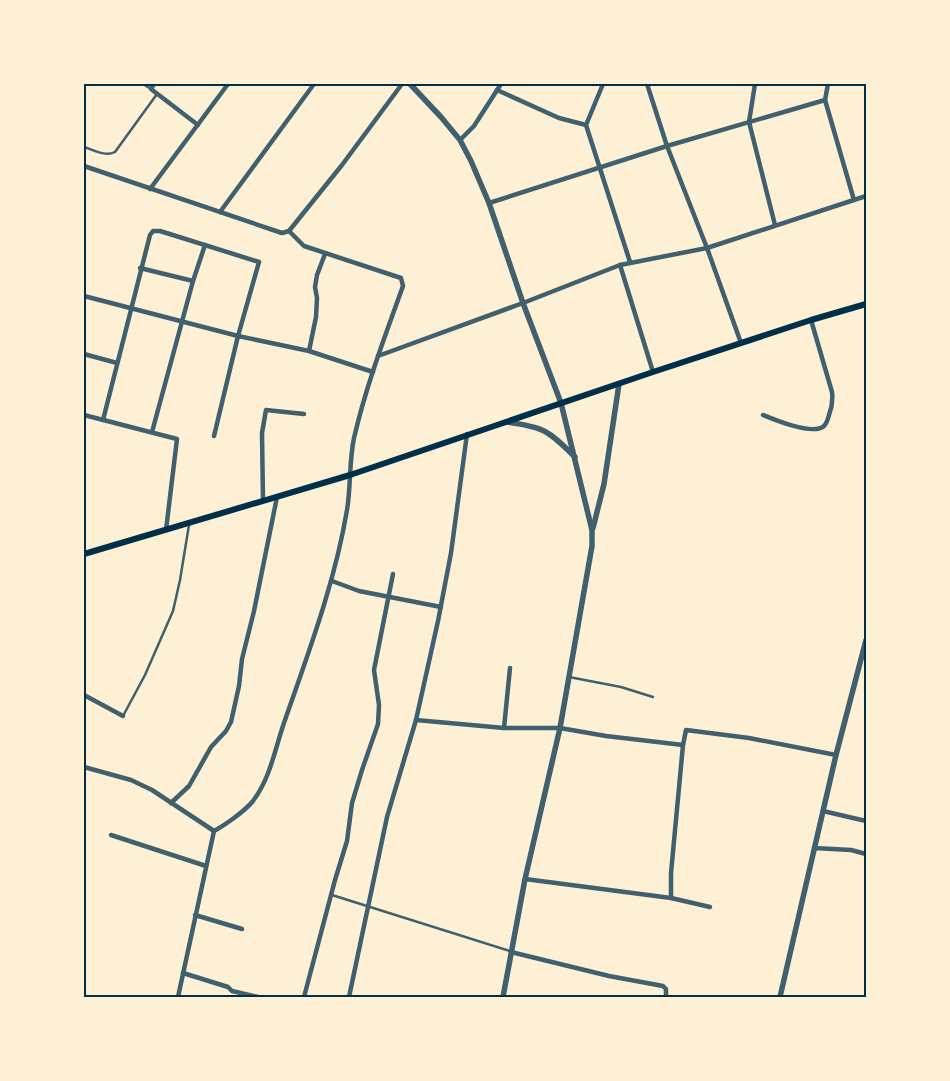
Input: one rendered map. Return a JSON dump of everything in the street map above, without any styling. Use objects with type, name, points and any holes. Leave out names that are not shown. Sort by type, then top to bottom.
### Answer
[{"type":"main road","points":[[84,554],[350,475],[653,372],[866,304]]},
{"type":"street","points":[[154,84],[151,89],[198,125]]},
{"type":"street","points":[[150,189],[228,84]]},
{"type":"street","points":[[220,212],[314,84]]},
{"type":"street","points":[[84,166],[282,233],[290,231],[402,84]]},
{"type":"street","points":[[410,84],[460,140],[490,203],[523,303],[561,403],[576,458],[592,530],[592,546],[560,728],[525,879],[503,997]]},
{"type":"street","points":[[460,140],[474,126],[501,84]]},
{"type":"street","points":[[603,84],[586,125],[630,262]]},
{"type":"street","points":[[647,84],[667,146],[707,248],[741,343]]},
{"type":"street","points":[[755,84],[749,122],[775,225]]},
{"type":"street","points":[[828,84],[825,100],[854,200]]},
{"type":"street","points":[[497,90],[559,118],[586,125]]},
{"type":"street","points":[[490,203],[667,146],[825,100]]},
{"type":"street","points":[[378,356],[620,265],[707,248],[866,196]]},
{"type":"street","points":[[104,420],[140,268],[150,235],[153,231],[160,231],[259,262],[238,336],[214,436]]},
{"type":"street","points":[[214,831],[222,827],[252,801],[269,774],[332,582],[348,508],[354,439],[378,356],[403,286],[401,278],[304,246],[290,231]]},
{"type":"street","points":[[152,432],[204,245]]},
{"type":"street","points":[[308,351],[316,317],[317,298],[315,287],[317,275],[325,254]]},
{"type":"street","points":[[620,265],[653,372]]},
{"type":"street","points":[[140,268],[193,281]]},
{"type":"street","points":[[84,296],[238,336],[308,351],[373,372]]},
{"type":"street","points":[[762,415],[796,427],[814,429],[826,425],[833,402],[832,392],[811,320]]},
{"type":"street","points":[[84,354],[117,363]]},
{"type":"street","points":[[592,530],[604,484],[619,384]]},
{"type":"street","points":[[263,501],[262,441],[266,410],[304,414]]},
{"type":"street","points":[[84,415],[177,439],[166,530]]},
{"type":"street","points":[[504,422],[543,429],[556,438],[576,458]]},
{"type":"street","points":[[349,997],[387,817],[416,720],[441,607],[451,553],[467,434]]},
{"type":"street","points":[[171,803],[189,786],[211,747],[226,731],[231,722],[239,686],[242,660],[277,497]]},
{"type":"street","points":[[304,997],[347,840],[352,803],[378,724],[379,704],[374,670],[393,574]]},
{"type":"street","points":[[332,582],[360,592],[441,607]]},
{"type":"street","points":[[780,997],[836,754],[866,640]]},
{"type":"street","points":[[504,728],[510,668]]},
{"type":"street","points":[[84,695],[123,716]]},
{"type":"street","points":[[416,720],[504,728],[560,728],[606,736],[682,745]]},
{"type":"street","points":[[671,898],[671,873],[682,745],[686,730],[749,738],[836,754]]},
{"type":"street","points":[[84,767],[131,780],[152,790],[214,831]]},
{"type":"street","points":[[823,810],[866,821]]},
{"type":"street","points":[[178,997],[214,831]]},
{"type":"street","points":[[111,835],[206,866]]},
{"type":"street","points":[[814,848],[851,850],[866,854]]},
{"type":"street","points":[[525,879],[671,898],[710,907]]},
{"type":"street","points":[[195,915],[242,929]]},
{"type":"street","points":[[511,952],[609,976],[663,986],[666,989],[666,997]]},
{"type":"street","points":[[183,973],[219,983],[232,991],[258,997]]},
{"type":"lane","points":[[143,84],[151,89]]},
{"type":"lane","points":[[84,147],[104,153],[111,154],[115,152],[157,94]]},
{"type":"lane","points":[[123,716],[145,675],[174,611],[189,523]]},
{"type":"lane","points":[[568,676],[621,686],[653,697]]},
{"type":"lane","points":[[332,895],[511,952]]}]
